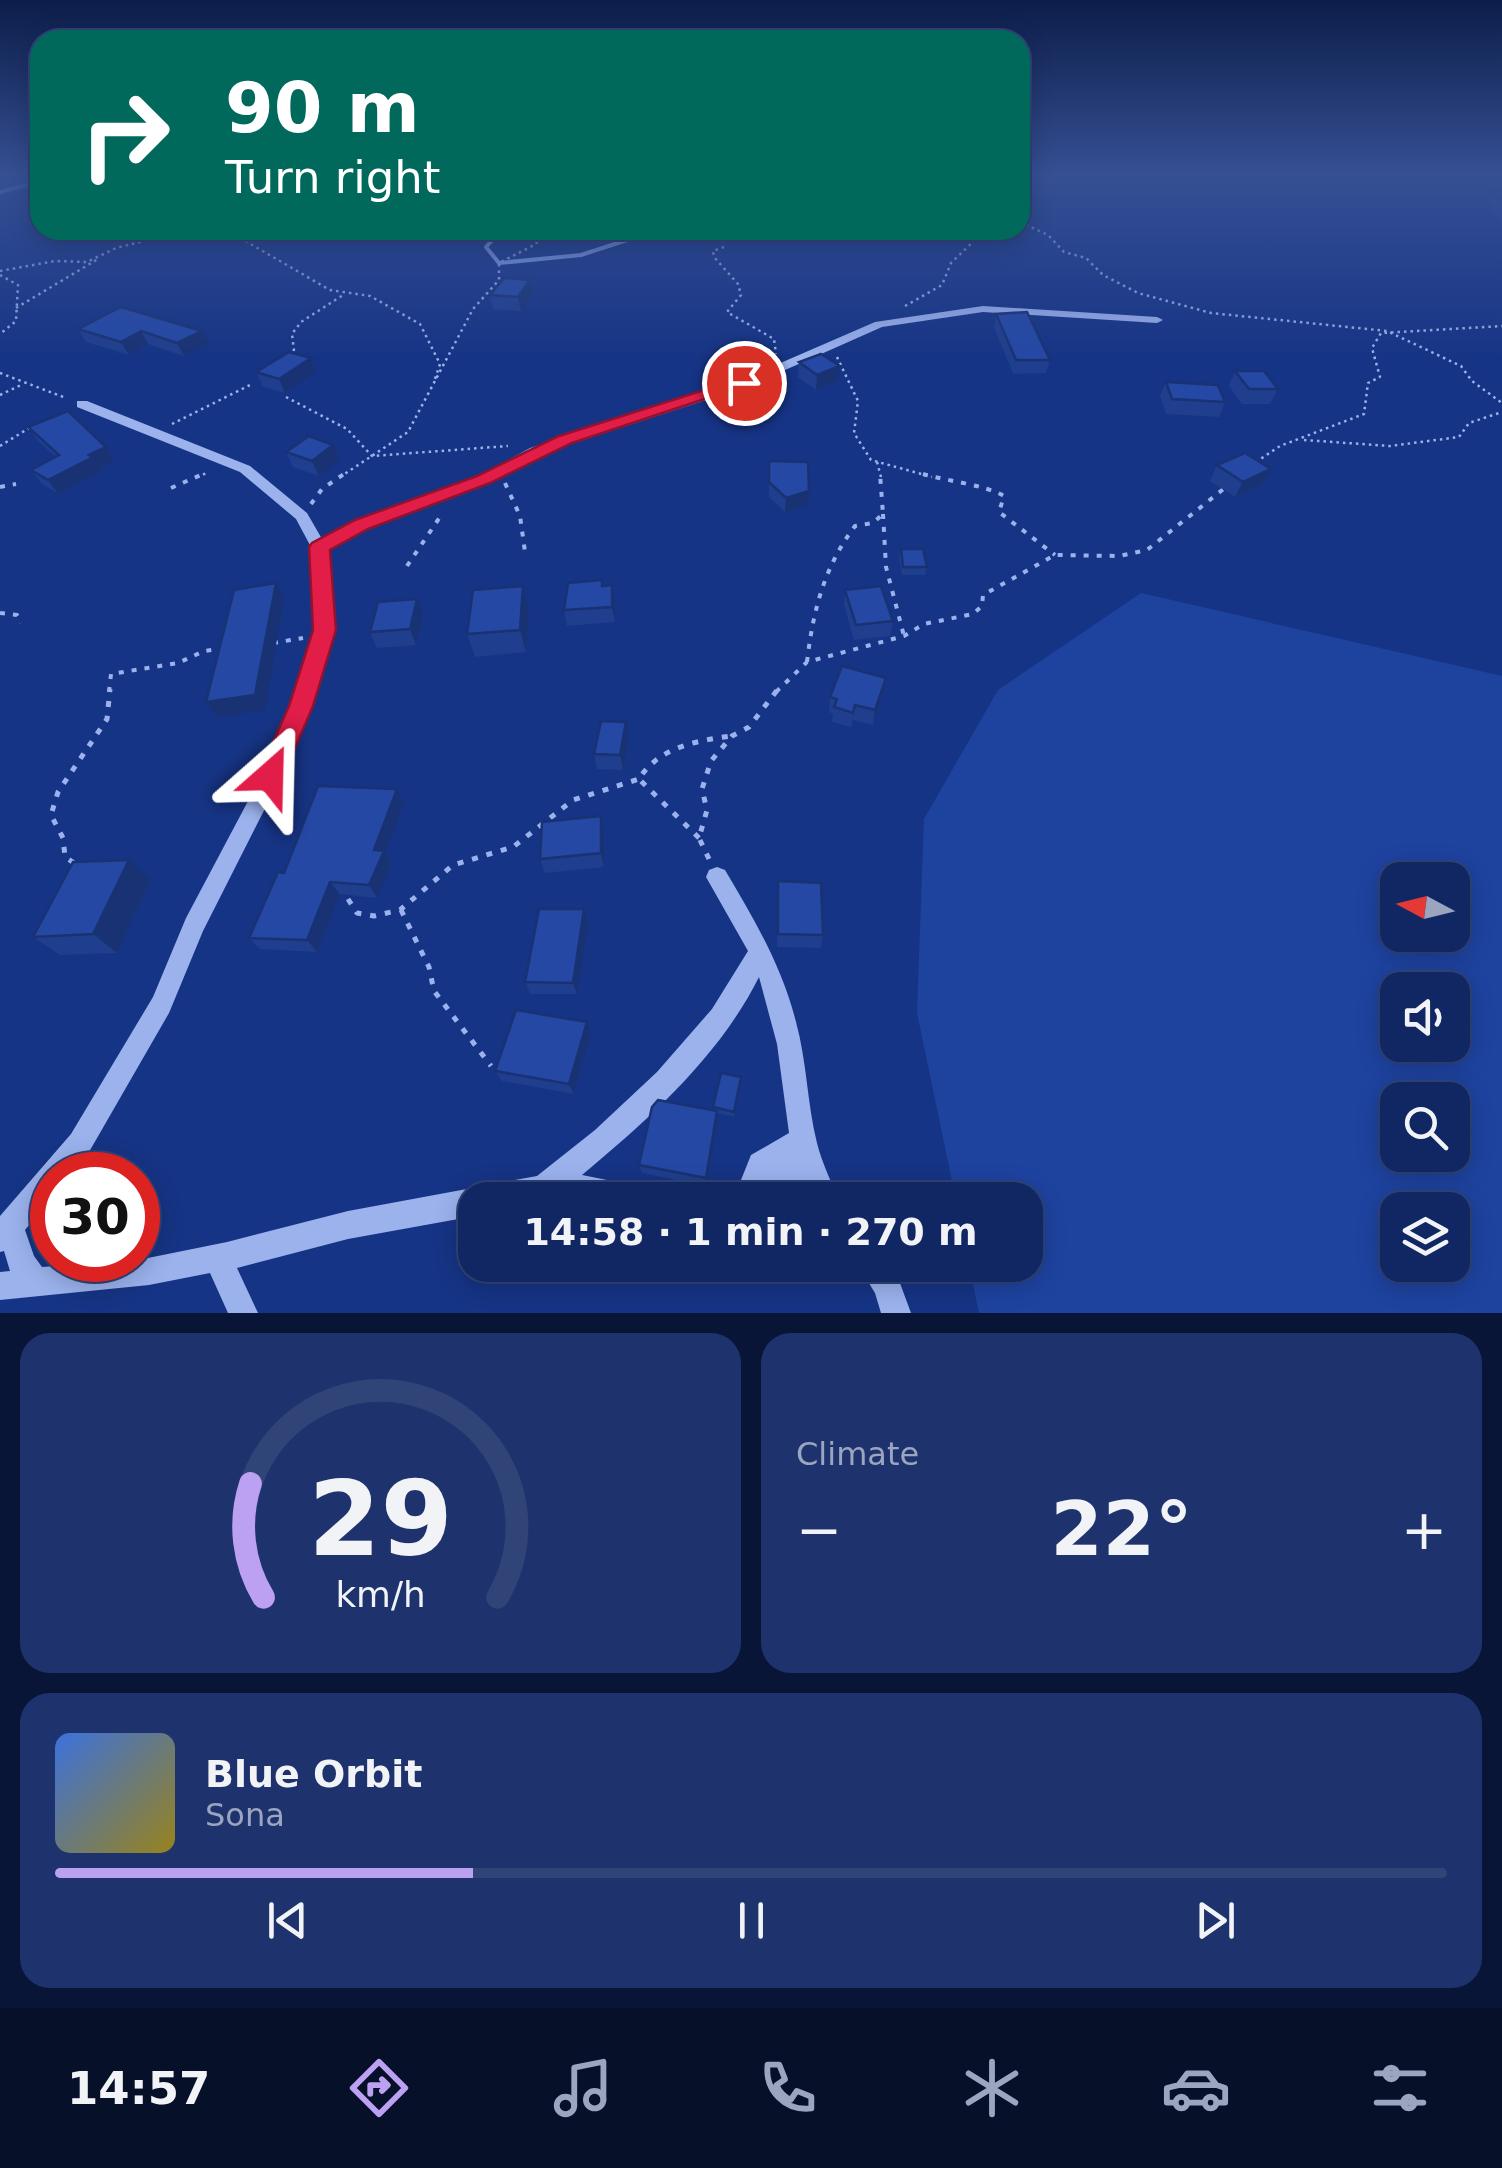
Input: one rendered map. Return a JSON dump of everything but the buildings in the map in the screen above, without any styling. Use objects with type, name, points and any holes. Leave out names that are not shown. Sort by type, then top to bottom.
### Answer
[{"type":"street","points":[[319,547],[362,524],[494,474],[556,444],[781,368],[879,324],[982,309],[1157,320]]},
{"type":"street","points":[[73,1152],[161,1005],[194,926],[283,753],[322,637],[325,598],[319,547],[302,516],[232,463],[159,431],[82,404]]},
{"type":"street","points":[[717,876],[760,952],[793,1059],[803,1140],[818,1182]]},
{"type":"street","points":[[552,1182],[700,1046],[746,984],[760,952]]},
{"type":"street","points":[[754,1182],[760,1164],[803,1140]]},
{"type":"street","points":[[760,1164],[796,1182]]},
{"type":"street","points":[[30,1203],[5,1232],[30,1274]]},
{"type":"street","points":[[160,1269],[348,1225],[458,1205]]},
{"type":"street","points":[[218,1258],[243,1313]]},
{"type":"street","points":[[0,1286],[36,1282]]},
{"type":"street","points":[[885,1282],[896,1313]]},
{"type":"path","points":[[1049,236],[1064,252],[1086,258],[1103,276],[1138,293],[1211,313],[1387,331],[1502,326]]},
{"type":"path","points":[[0,273],[55,260],[87,262],[149,240]]},
{"type":"path","points":[[246,240],[330,290],[370,296],[420,324],[440,364],[432,390]]},
{"type":"path","points":[[302,516],[322,489],[408,432],[473,309],[499,280],[499,263],[538,240]]},
{"type":"path","points":[[879,324],[922,293],[942,285],[950,262],[975,240]]},
{"type":"path","points":[[724,247],[713,251],[714,256],[724,274],[738,284],[740,296],[728,312],[774,339],[781,368]]},
{"type":"path","points":[[16,308],[107,252]]},
{"type":"path","points":[[0,273],[18,285],[16,321],[0,334]]},
{"type":"path","points":[[294,351],[292,334],[301,322],[347,293]]},
{"type":"path","points":[[1387,331],[1461,366],[1472,381],[1502,403]]},
{"type":"path","points":[[1252,465],[1268,451],[1364,414],[1368,383],[1380,378],[1373,342],[1387,331]]},
{"type":"path","points":[[842,348],[835,355],[848,373],[858,401],[854,433],[862,451],[877,462],[972,488],[990,488],[1004,496],[999,512],[1055,556]]},
{"type":"path","points":[[0,373],[82,404]]},
{"type":"path","points":[[0,395],[26,382]]},
{"type":"path","points":[[159,431],[252,384]]},
{"type":"path","points":[[286,397],[330,417],[368,444],[372,456]]},
{"type":"path","points":[[1299,440],[1390,446],[1458,437],[1470,423],[1502,412]]},
{"type":"path","points":[[0,446],[43,422]]},
{"type":"path","points":[[372,456],[556,444]]},
{"type":"path","points":[[877,462],[884,488],[886,567],[904,636]]},
{"type":"path","points":[[170,488],[232,463]]},
{"type":"path","points":[[494,474],[506,484],[516,505],[526,538],[525,552]]},
{"type":"path","points":[[639,779],[644,768],[676,750],[732,736],[749,727],[785,680],[807,662],[904,636],[924,624],[973,614],[982,606],[983,595],[1055,556],[1119,556],[1147,550],[1238,476]]},
{"type":"path","points":[[0,487],[16,484]]},
{"type":"path","points":[[407,566],[450,501],[452,491]]},
{"type":"path","points":[[807,662],[816,595],[832,555],[855,526],[872,523],[883,514]]},
{"type":"path","points":[[0,613],[17,615],[21,623]]},
{"type":"path","points":[[256,646],[322,637]]},
{"type":"path","points":[[77,865],[65,857],[63,838],[52,816],[58,792],[107,718],[112,674],[178,663],[204,651],[228,648]]},
{"type":"path","points":[[699,838],[707,810],[702,790],[711,761],[732,736]]},
{"type":"path","points":[[639,779],[699,838],[717,876]]},
{"type":"path","points":[[348,899],[357,913],[369,917],[401,910],[452,865],[515,846],[557,810],[608,786],[639,779]]},
{"type":"path","points":[[401,910],[429,967],[434,991],[491,1066]]},
{"type":"shaded area","points":[[1141,593],[1502,676],[1502,1313],[979,1313],[973,1282],[1043,1282],[1043,1182],[952,1182],[917,1013],[924,819],[998,690]]},
{"type":"waterway","points":[[492,240],[486,247],[499,263],[581,255],[627,240]]},
{"type":"route","points":[[270,776],[301,706],[324,630],[319,547],[362,524],[483,480],[566,440],[744,383]]}]
